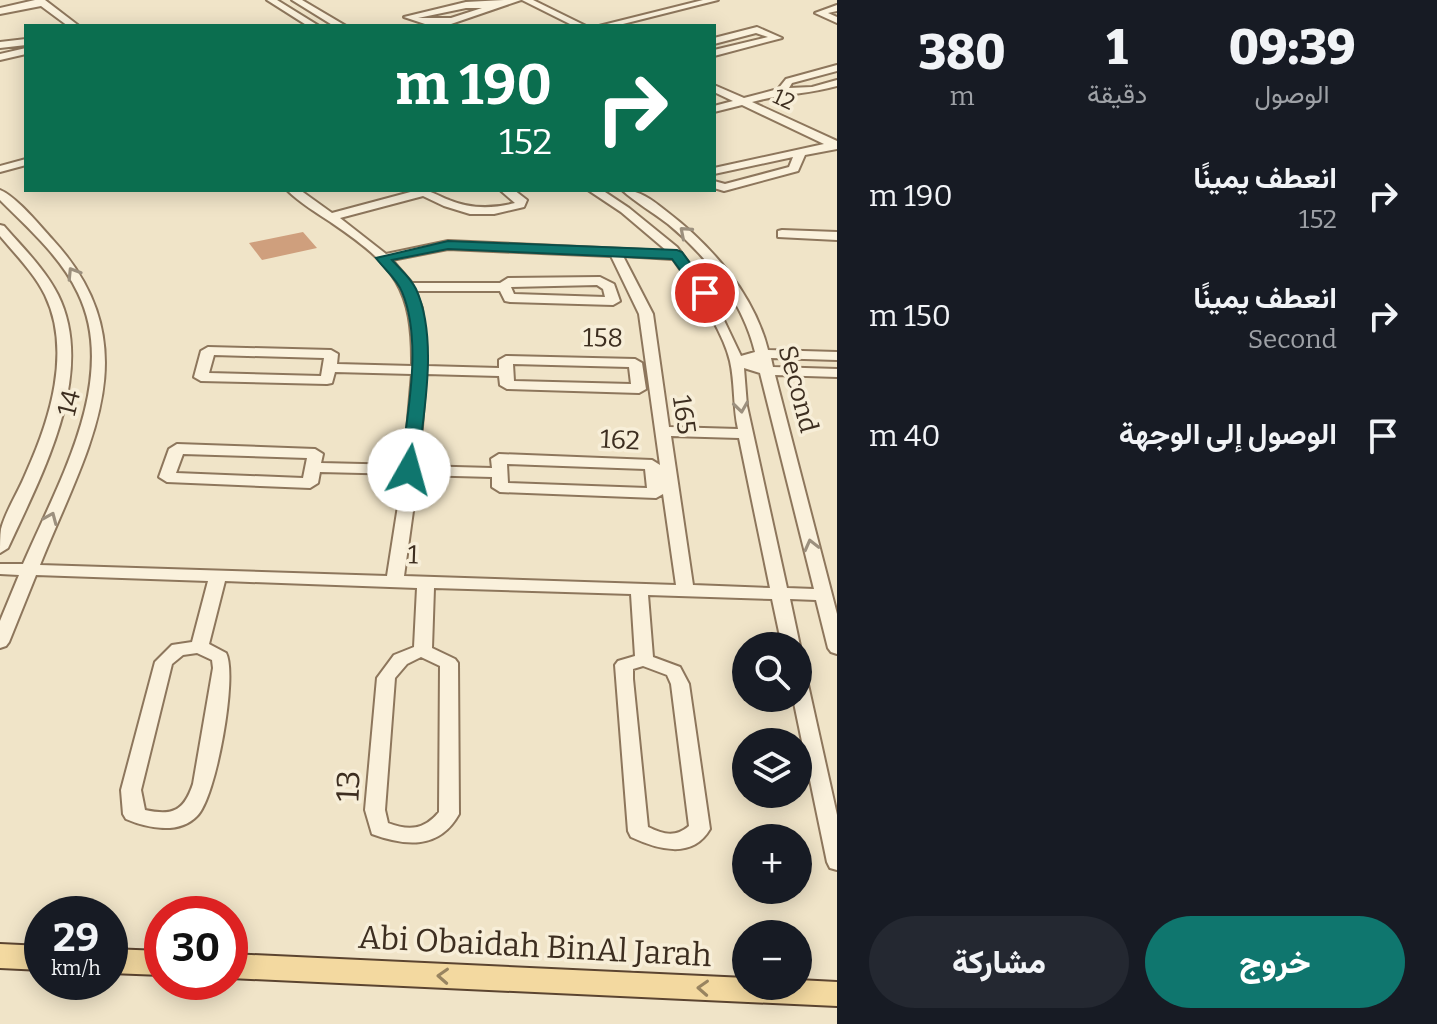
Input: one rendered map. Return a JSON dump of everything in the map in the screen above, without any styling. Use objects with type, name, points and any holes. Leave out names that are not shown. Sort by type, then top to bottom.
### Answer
[{"type":"main road","points":[[0,956],[24,957]]},
{"type":"main road","name":"Abi Obaidah BinAl Jarah","points":[[248,967],[837,994]]},
{"type":"street","points":[[271,0],[311,24]]},
{"type":"street","points":[[296,0],[338,24]]},
{"type":"street","points":[[422,24],[408,17],[466,5],[492,5],[517,0]]},
{"type":"street","points":[[526,0],[577,24]]},
{"type":"street","points":[[612,24],[714,0]]},
{"type":"street","points":[[0,11],[40,1],[71,24]]},
{"type":"street","points":[[429,24],[483,13],[492,5]]},
{"type":"street","points":[[837,8],[819,13],[837,20]]},
{"type":"street","points":[[716,40],[757,30],[777,38],[716,53]]},
{"type":"street","points":[[0,45],[24,42]]},
{"type":"street","points":[[0,57],[24,51]]},
{"type":"street","points":[[782,91],[789,81],[837,68]]},
{"type":"street","points":[[716,108],[782,91],[812,90],[837,83]]},
{"type":"street","name":"12","points":[[716,89],[836,145]]},
{"type":"street","points":[[716,170],[767,157],[800,155],[836,145]]},
{"type":"street","points":[[716,185],[724,188],[794,169],[800,155]]},
{"type":"street","points":[[0,169],[24,163]]},
{"type":"street","points":[[296,192],[383,258],[408,287],[419,319],[409,470],[395,581]]},
{"type":"street","points":[[329,217],[420,192]]},
{"type":"street","points":[[426,192],[451,208],[488,212],[520,205],[521,200],[509,192]]},
{"type":"street","name":"Second","points":[[597,192],[625,210],[677,255],[705,293],[737,361],[746,434],[788,632]]},
{"type":"street","name":"Second","points":[[631,192],[676,224],[719,265],[749,314],[763,354],[837,648]]},
{"type":"street","name":"14","points":[[0,193],[73,270],[90,305],[100,347],[98,387],[90,422],[0,642]]},
{"type":"street","name":"14","points":[[0,229],[39,275],[54,303],[63,339],[65,379],[50,431],[0,548]]},
{"type":"street","points":[[782,234],[837,236]]},
{"type":"street","points":[[383,258],[448,245],[677,255]]},
{"type":"street","name":"165","points":[[615,252],[646,314],[685,590]]},
{"type":"street","points":[[522,280],[600,281],[609,287],[613,301],[510,298],[504,287],[508,282],[522,280]]},
{"type":"street","points":[[408,287],[504,287]]},
{"type":"street","name":"158","points":[[208,351],[331,354],[329,368],[327,380],[201,377],[208,351]]},
{"type":"street","points":[[737,361],[763,354],[837,356]]},
{"type":"street","name":"158","points":[[506,360],[635,363],[639,389],[507,385],[506,372],[506,360]]},
{"type":"street","points":[[737,361],[767,371],[837,373]]},
{"type":"street","name":"158","points":[[329,368],[506,372]]},
{"type":"street","points":[[662,431],[746,434]]},
{"type":"street","name":"162","points":[[177,449],[315,454],[313,467],[310,483],[167,477],[177,449]]},
{"type":"street","name":"162","points":[[499,459],[652,465],[656,493],[500,487],[500,473],[499,459]]},
{"type":"street","name":"162","points":[[313,467],[500,473]]},
{"type":"street","name":"1","points":[[0,569],[824,595]]},
{"type":"street","points":[[199,647],[218,577]]},
{"type":"street","points":[[423,651],[426,582]]},
{"type":"street","points":[[639,588],[644,660]]},
{"type":"street","points":[[199,647],[220,657],[222,668],[202,789],[191,810],[172,819],[149,821],[133,814],[131,790],[164,662],[178,649],[199,647]]},
{"type":"street","name":"13","points":[[423,651],[449,663],[449,814],[438,830],[419,836],[397,836],[379,828],[375,810],[386,678],[395,663],[407,654],[423,651]]},
{"type":"street","points":[[644,660],[674,671],[680,684],[700,829],[688,841],[663,844],[638,831],[624,665],[644,660]]},
{"type":"street","points":[[805,712],[837,862]]},
{"type":"building","points":[[303,232],[317,248],[262,260],[249,243]]},
{"type":"route","points":[[409,470],[417,398],[419,319],[408,287],[383,258],[448,245],[677,255],[705,293]]}]
